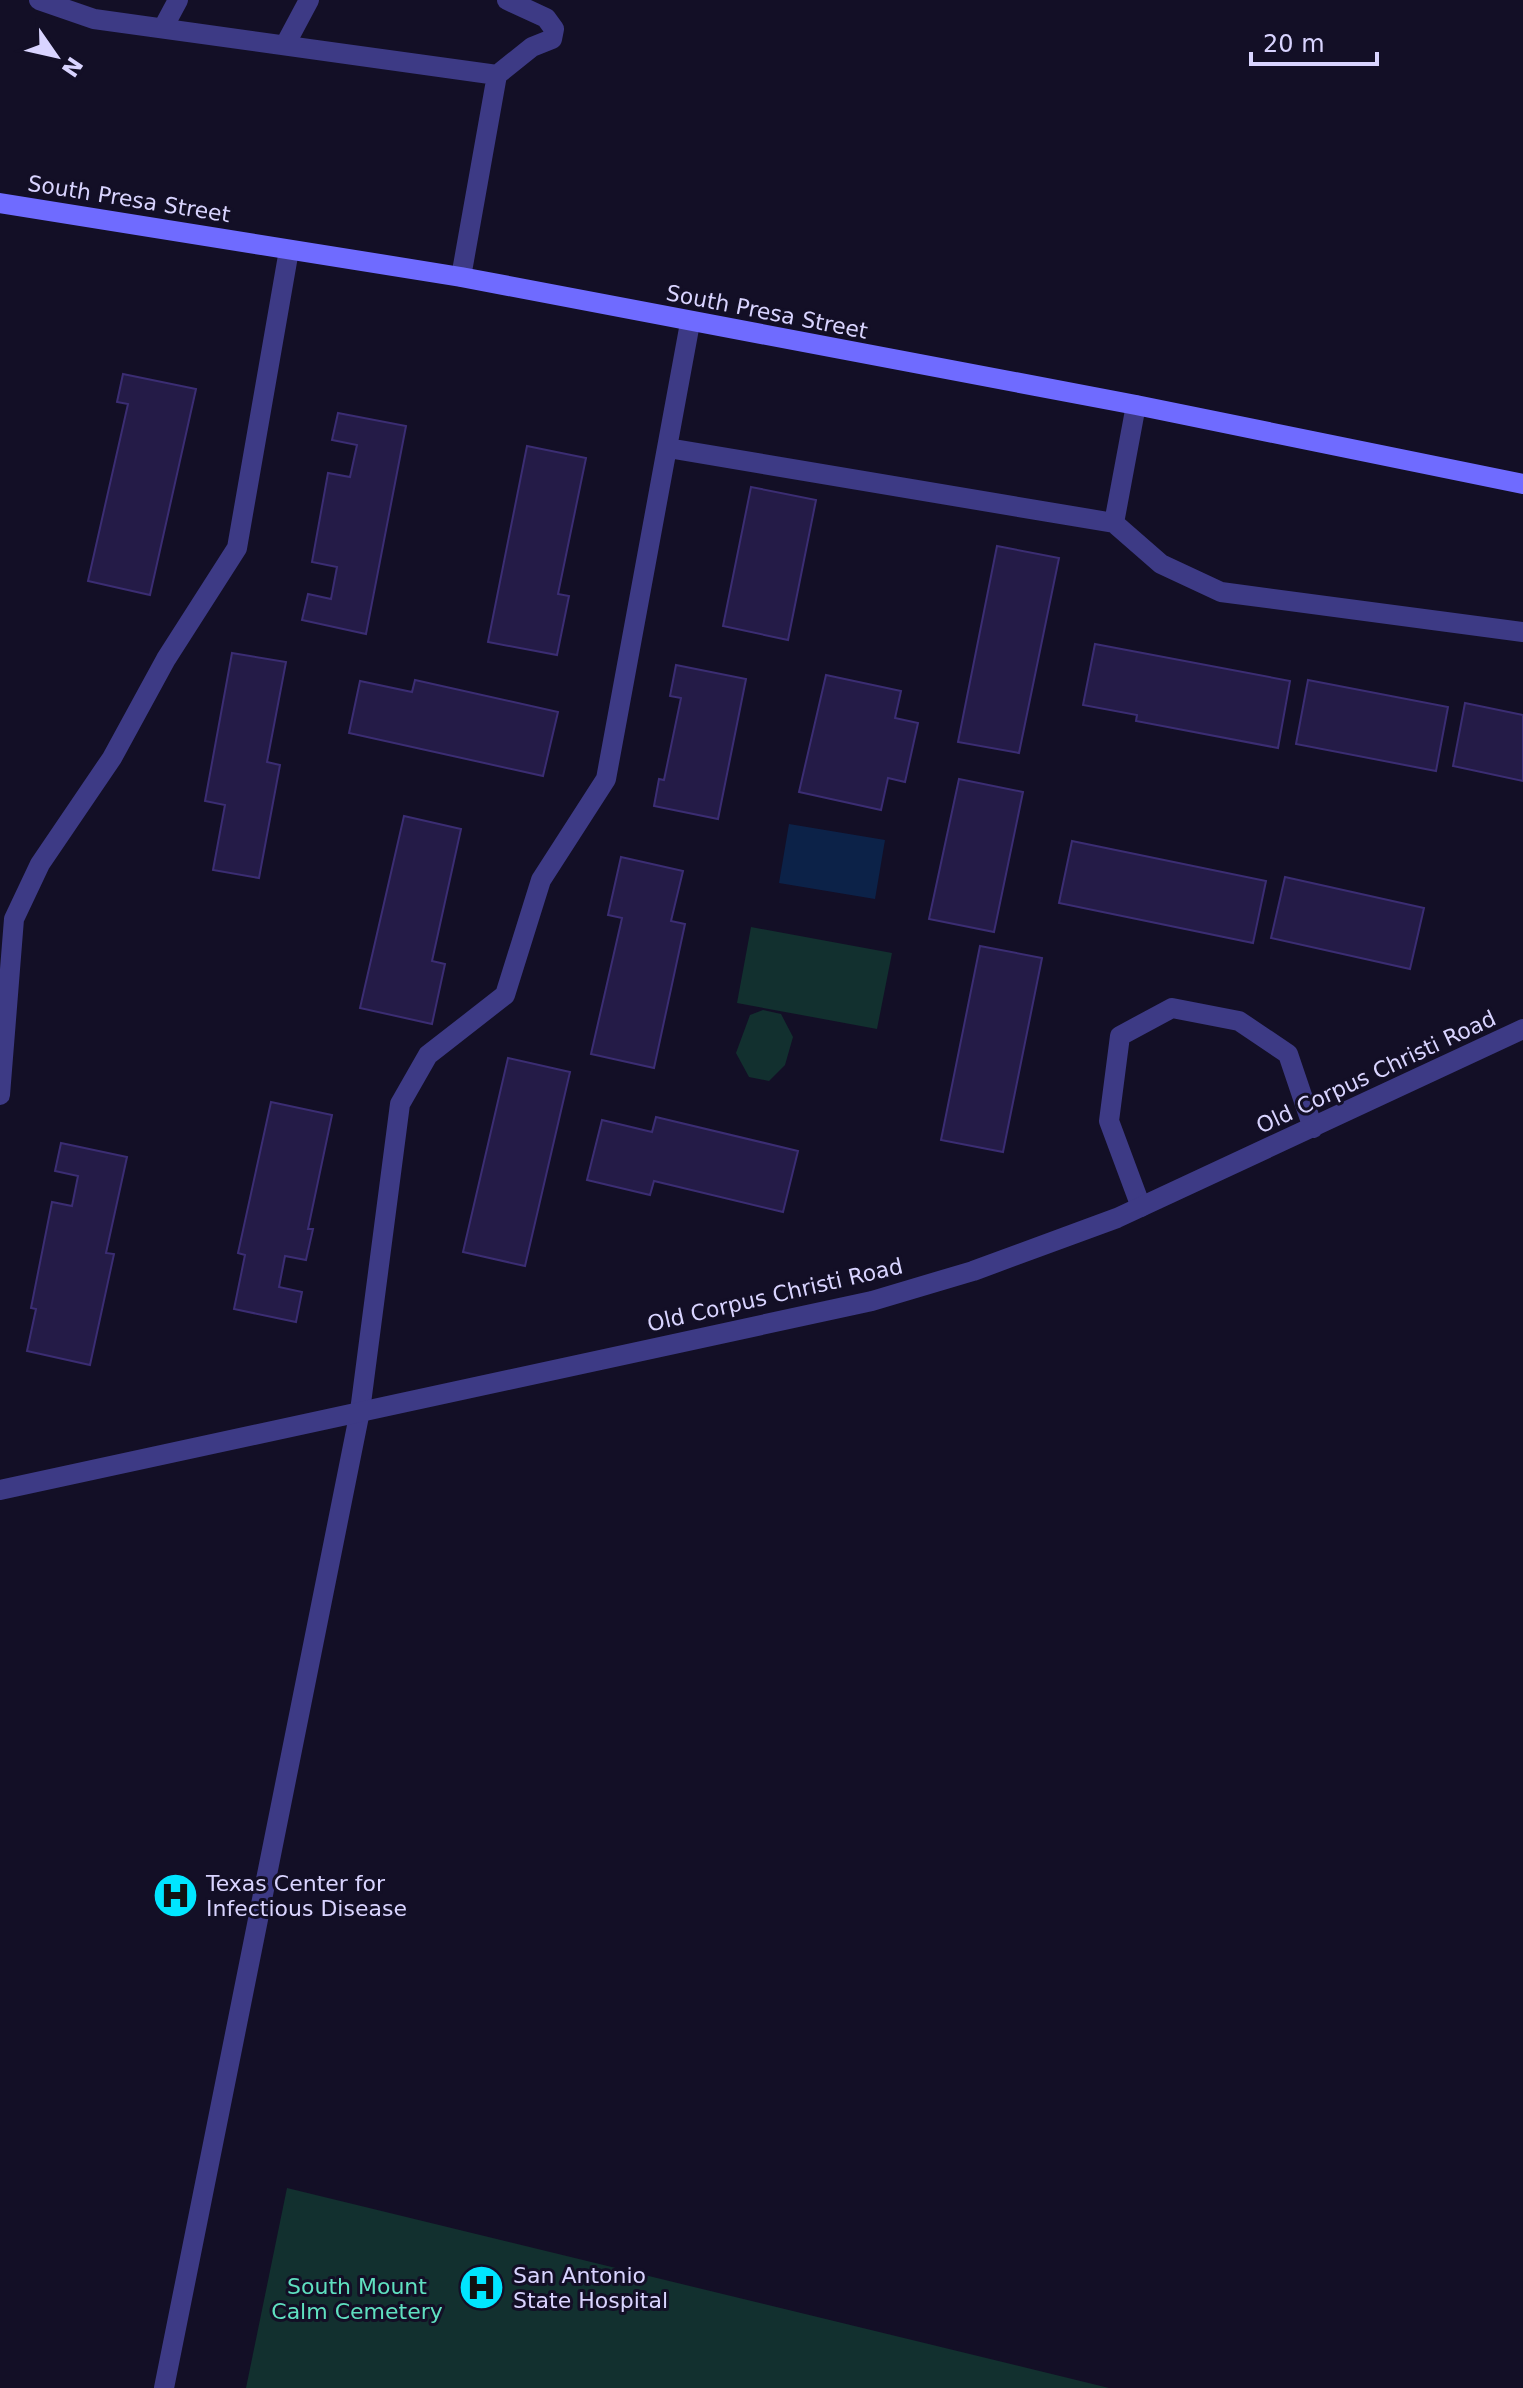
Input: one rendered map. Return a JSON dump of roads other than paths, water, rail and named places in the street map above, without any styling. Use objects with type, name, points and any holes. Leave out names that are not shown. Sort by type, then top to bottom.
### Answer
[{"type":"main road","name":"South Presa Street","points":[[0,203],[461,277],[690,323],[1136,405],[1523,484]]},
{"type":"street","points":[[163,28],[178,0]]},
{"type":"street","points":[[285,45],[309,0]]},
{"type":"street","points":[[461,277],[497,75],[532,47],[552,39],[554,29],[546,18],[507,0]]},
{"type":"street","points":[[42,1],[94,19],[497,75]]},
{"type":"street","points":[[0,1095],[14,919],[40,864],[112,758],[166,659],[237,548],[289,250]]},
{"type":"street","points":[[164,2388],[360,1411],[400,1104],[428,1055],[505,995],[541,880],[606,779],[690,323]]},
{"type":"street","points":[[1114,523],[1136,405]]},
{"type":"street","points":[[668,448],[1114,523],[1161,564],[1221,592],[1523,632]]},
{"type":"street","points":[[1141,1207],[1109,1121],[1120,1036],[1172,1008],[1239,1021],[1288,1054],[1313,1128]]},
{"type":"street","name":"Old Corpus Christi Road","points":[[0,1490],[872,1301],[1058,1242],[1141,1207],[1523,1029]]},
{"type":"water","points":[[789,824],[885,840],[875,899],[779,883]]},
{"type":"place","name":"Texas Center for Infectious Disease","points":[[175,1896]]},
{"type":"place","name":"San Antonio State Hospital","points":[[482,2288]]},
{"type":"park label","name":"South Mount Calm Cemetery","points":[[357,2298]]}]
